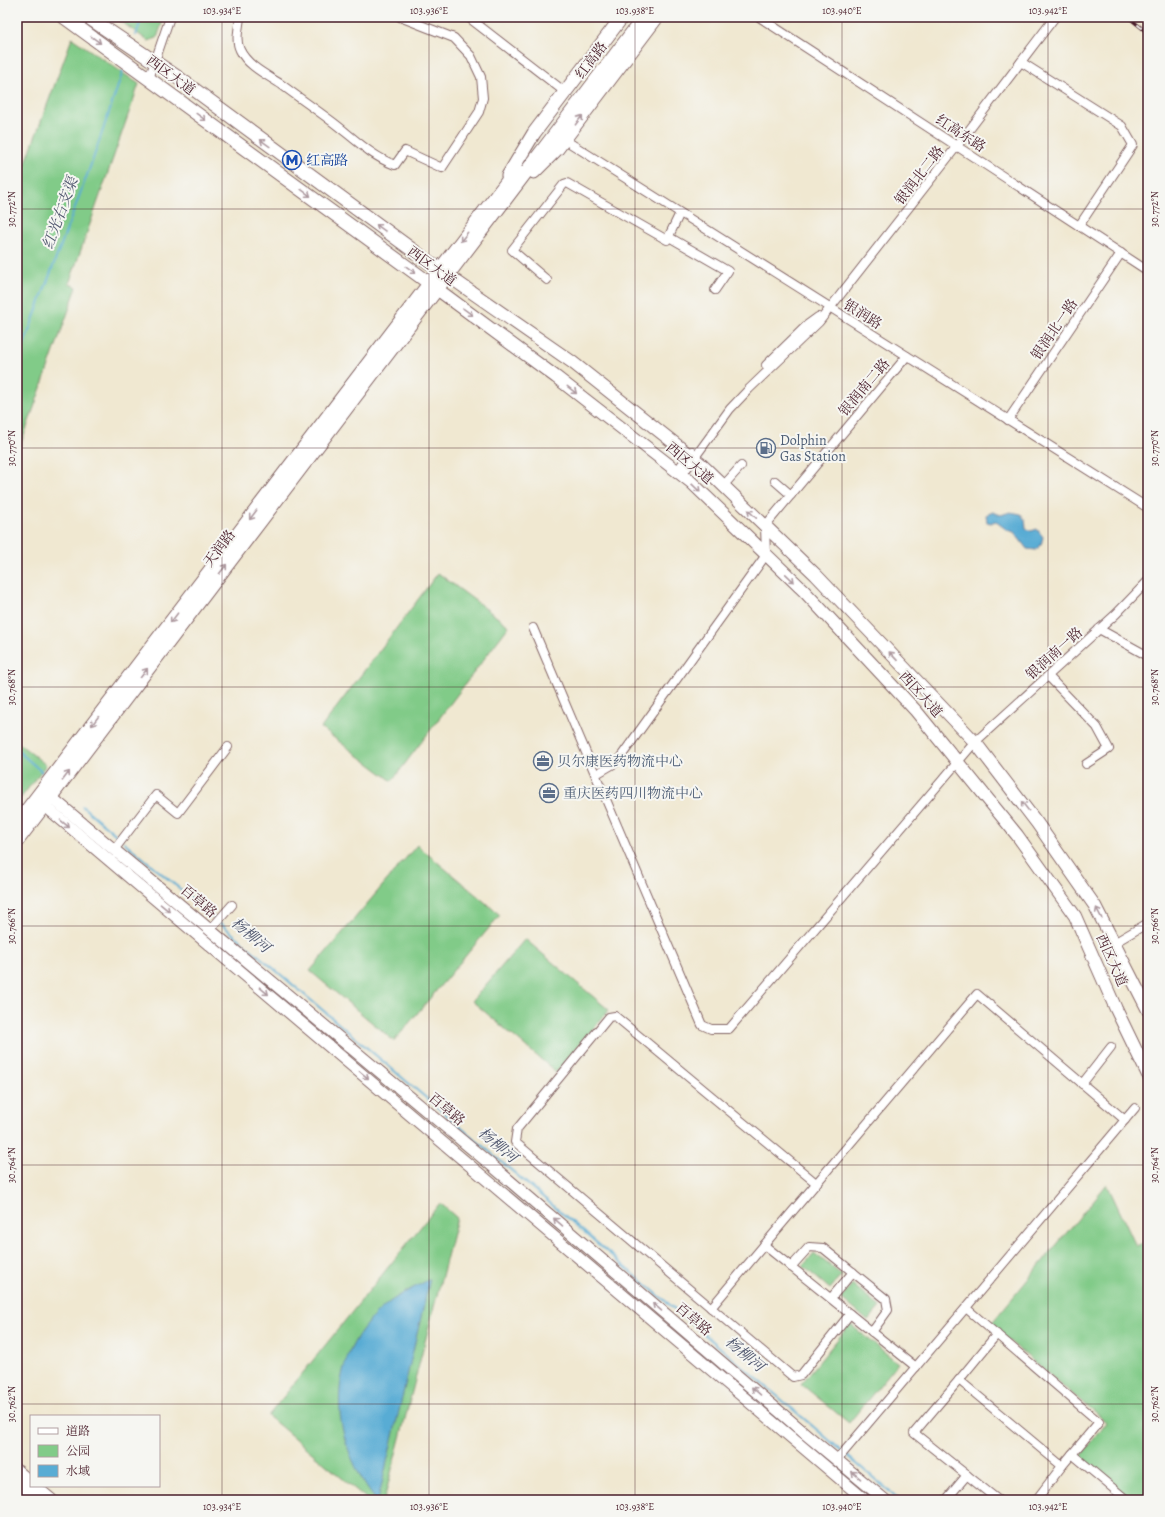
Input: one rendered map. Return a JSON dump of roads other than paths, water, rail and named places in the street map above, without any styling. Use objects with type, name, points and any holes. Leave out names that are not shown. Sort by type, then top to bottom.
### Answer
[{"type":"main road","name":"西区大道","points":[[64,17],[556,377],[691,482],[804,591],[916,711],[958,761],[1017,835],[1075,916],[1148,1075]]},
{"type":"main road","name":"西区大道","points":[[88,17],[155,64],[180,79],[443,273],[572,362],[691,457],[723,486],[816,575],[975,742],[1037,823],[1091,899],[1148,1010]]},
{"type":"main road","points":[[502,196],[534,133],[622,17]]},
{"type":"main road","name":"红高路","points":[[502,196],[632,17]]},
{"type":"main road","name":"红高路","points":[[433,286],[502,196],[644,17]]},
{"type":"main road","points":[[502,196],[557,149],[565,140],[657,17]]},
{"type":"main road","name":"天润路","points":[[17,841],[43,798],[433,286]]},
{"type":"main road","name":"天润路","points":[[17,823],[43,798]]},
{"type":"main road","points":[[17,1471],[30,1482]]},
{"type":"main road","points":[[17,1485],[34,1500]]},
{"type":"main road","points":[[35,1487],[50,1500]]},
{"type":"street","points":[[149,79],[170,17]]},
{"type":"street","points":[[240,17],[237,36],[240,50],[251,64],[264,75],[281,84],[380,159],[395,165],[405,151],[442,168],[479,112],[482,98],[481,77],[471,56],[454,38],[400,17]]},
{"type":"street","points":[[468,17],[565,92]]},
{"type":"street","name":"红高东路","points":[[759,17],[1148,271]]},
{"type":"street","name":"银润北二路","points":[[679,473],[730,409],[819,322],[957,146],[1055,17]]},
{"type":"street","points":[[1021,62],[1122,126],[1133,145],[1079,226]]},
{"type":"street","name":"银润路","points":[[565,140],[1148,508]]},
{"type":"street","points":[[547,280],[512,250],[564,184],[567,184],[667,240],[680,213]]},
{"type":"street","points":[[669,237],[728,271],[715,290]]},
{"type":"street","name":"银润北一路","points":[[1008,420],[1121,253]]},
{"type":"street","name":"银润南二路","points":[[765,526],[907,356]]},
{"type":"street","points":[[723,486],[741,466]]},
{"type":"street","points":[[775,481],[791,496]]},
{"type":"street","points":[[533,628],[595,773],[598,773],[617,762],[766,555],[765,526]]},
{"type":"street","name":"银润南一路","points":[[595,773],[702,1025],[711,1029],[729,1029],[975,742],[1099,629],[1148,581]]},
{"type":"street","points":[[1099,629],[1148,656]]},
{"type":"street","points":[[1048,676],[1098,727],[1109,749],[1086,764]]},
{"type":"street","points":[[119,843],[156,795],[178,813],[228,747]]},
{"type":"street","name":"百草路","points":[[43,798],[119,843],[215,924],[490,1164],[841,1455],[885,1500]]},
{"type":"street","name":"百草路","points":[[43,798],[356,1068],[865,1500]]},
{"type":"street","points":[[215,924],[232,905]]},
{"type":"street","points":[[1114,943],[1148,923]]},
{"type":"street","points":[[712,1308],[764,1244],[977,994],[1125,1120]]},
{"type":"street","points":[[816,1183],[615,1016],[609,1017],[517,1129],[516,1142],[793,1377],[801,1375],[850,1314]]},
{"type":"street","points":[[1082,1084],[1111,1047]]},
{"type":"street","points":[[841,1455],[1135,1108]]},
{"type":"street","points":[[764,1244],[916,1367]]},
{"type":"street","points":[[792,1267],[809,1247],[823,1248],[853,1272],[886,1300],[888,1310],[872,1332]]},
{"type":"street","points":[[831,1298],[853,1272]]},
{"type":"street","points":[[966,1308],[1099,1422],[1036,1500]]},
{"type":"street","points":[[997,1334],[914,1433],[998,1500]]},
{"type":"street","points":[[959,1380],[1062,1466]]},
{"type":"street","points":[[1072,1454],[1121,1498]]},
{"type":"street","points":[[946,1500],[967,1475]]},
{"type":"water","points":[[993,512],[1001,515],[1010,512],[1021,514],[1025,520],[1026,528],[1031,531],[1037,529],[1043,537],[1041,545],[1036,550],[1027,549],[1014,532],[1007,530],[995,521],[991,523],[987,522],[986,515]]},
{"type":"water","points":[[430,1279],[378,1500],[376,1500],[360,1476],[345,1441],[339,1400],[341,1380],[346,1361],[354,1342],[366,1325],[392,1300]]},
{"type":"waterway","name":"红光右支渠","points":[[136,35],[142,17]]},
{"type":"waterway","name":"红光右支渠","points":[[17,363],[93,159],[123,71]]},
{"type":"waterway","name":"杨柳河","points":[[17,750],[42,772]]},
{"type":"waterway","name":"杨柳河","points":[[82,806],[121,839]]},
{"type":"waterway","name":"杨柳河","points":[[124,842],[217,920]]},
{"type":"waterway","name":"杨柳河","points":[[220,923],[842,1451]]},
{"type":"waterway","name":"杨柳河","points":[[845,1454],[900,1500]]},
{"type":"railway","points":[[1128,17],[1148,33]]},
{"type":"place","name":"红高路","points":[[292,160]]},
{"type":"place","name":"Dolphin Gas Station","points":[[766,448]]},
{"type":"place","name":"贝尔康医药物流中心","points":[[543,761]]},
{"type":"place","name":"重庆医药四川物流中心","points":[[549,793]]}]
